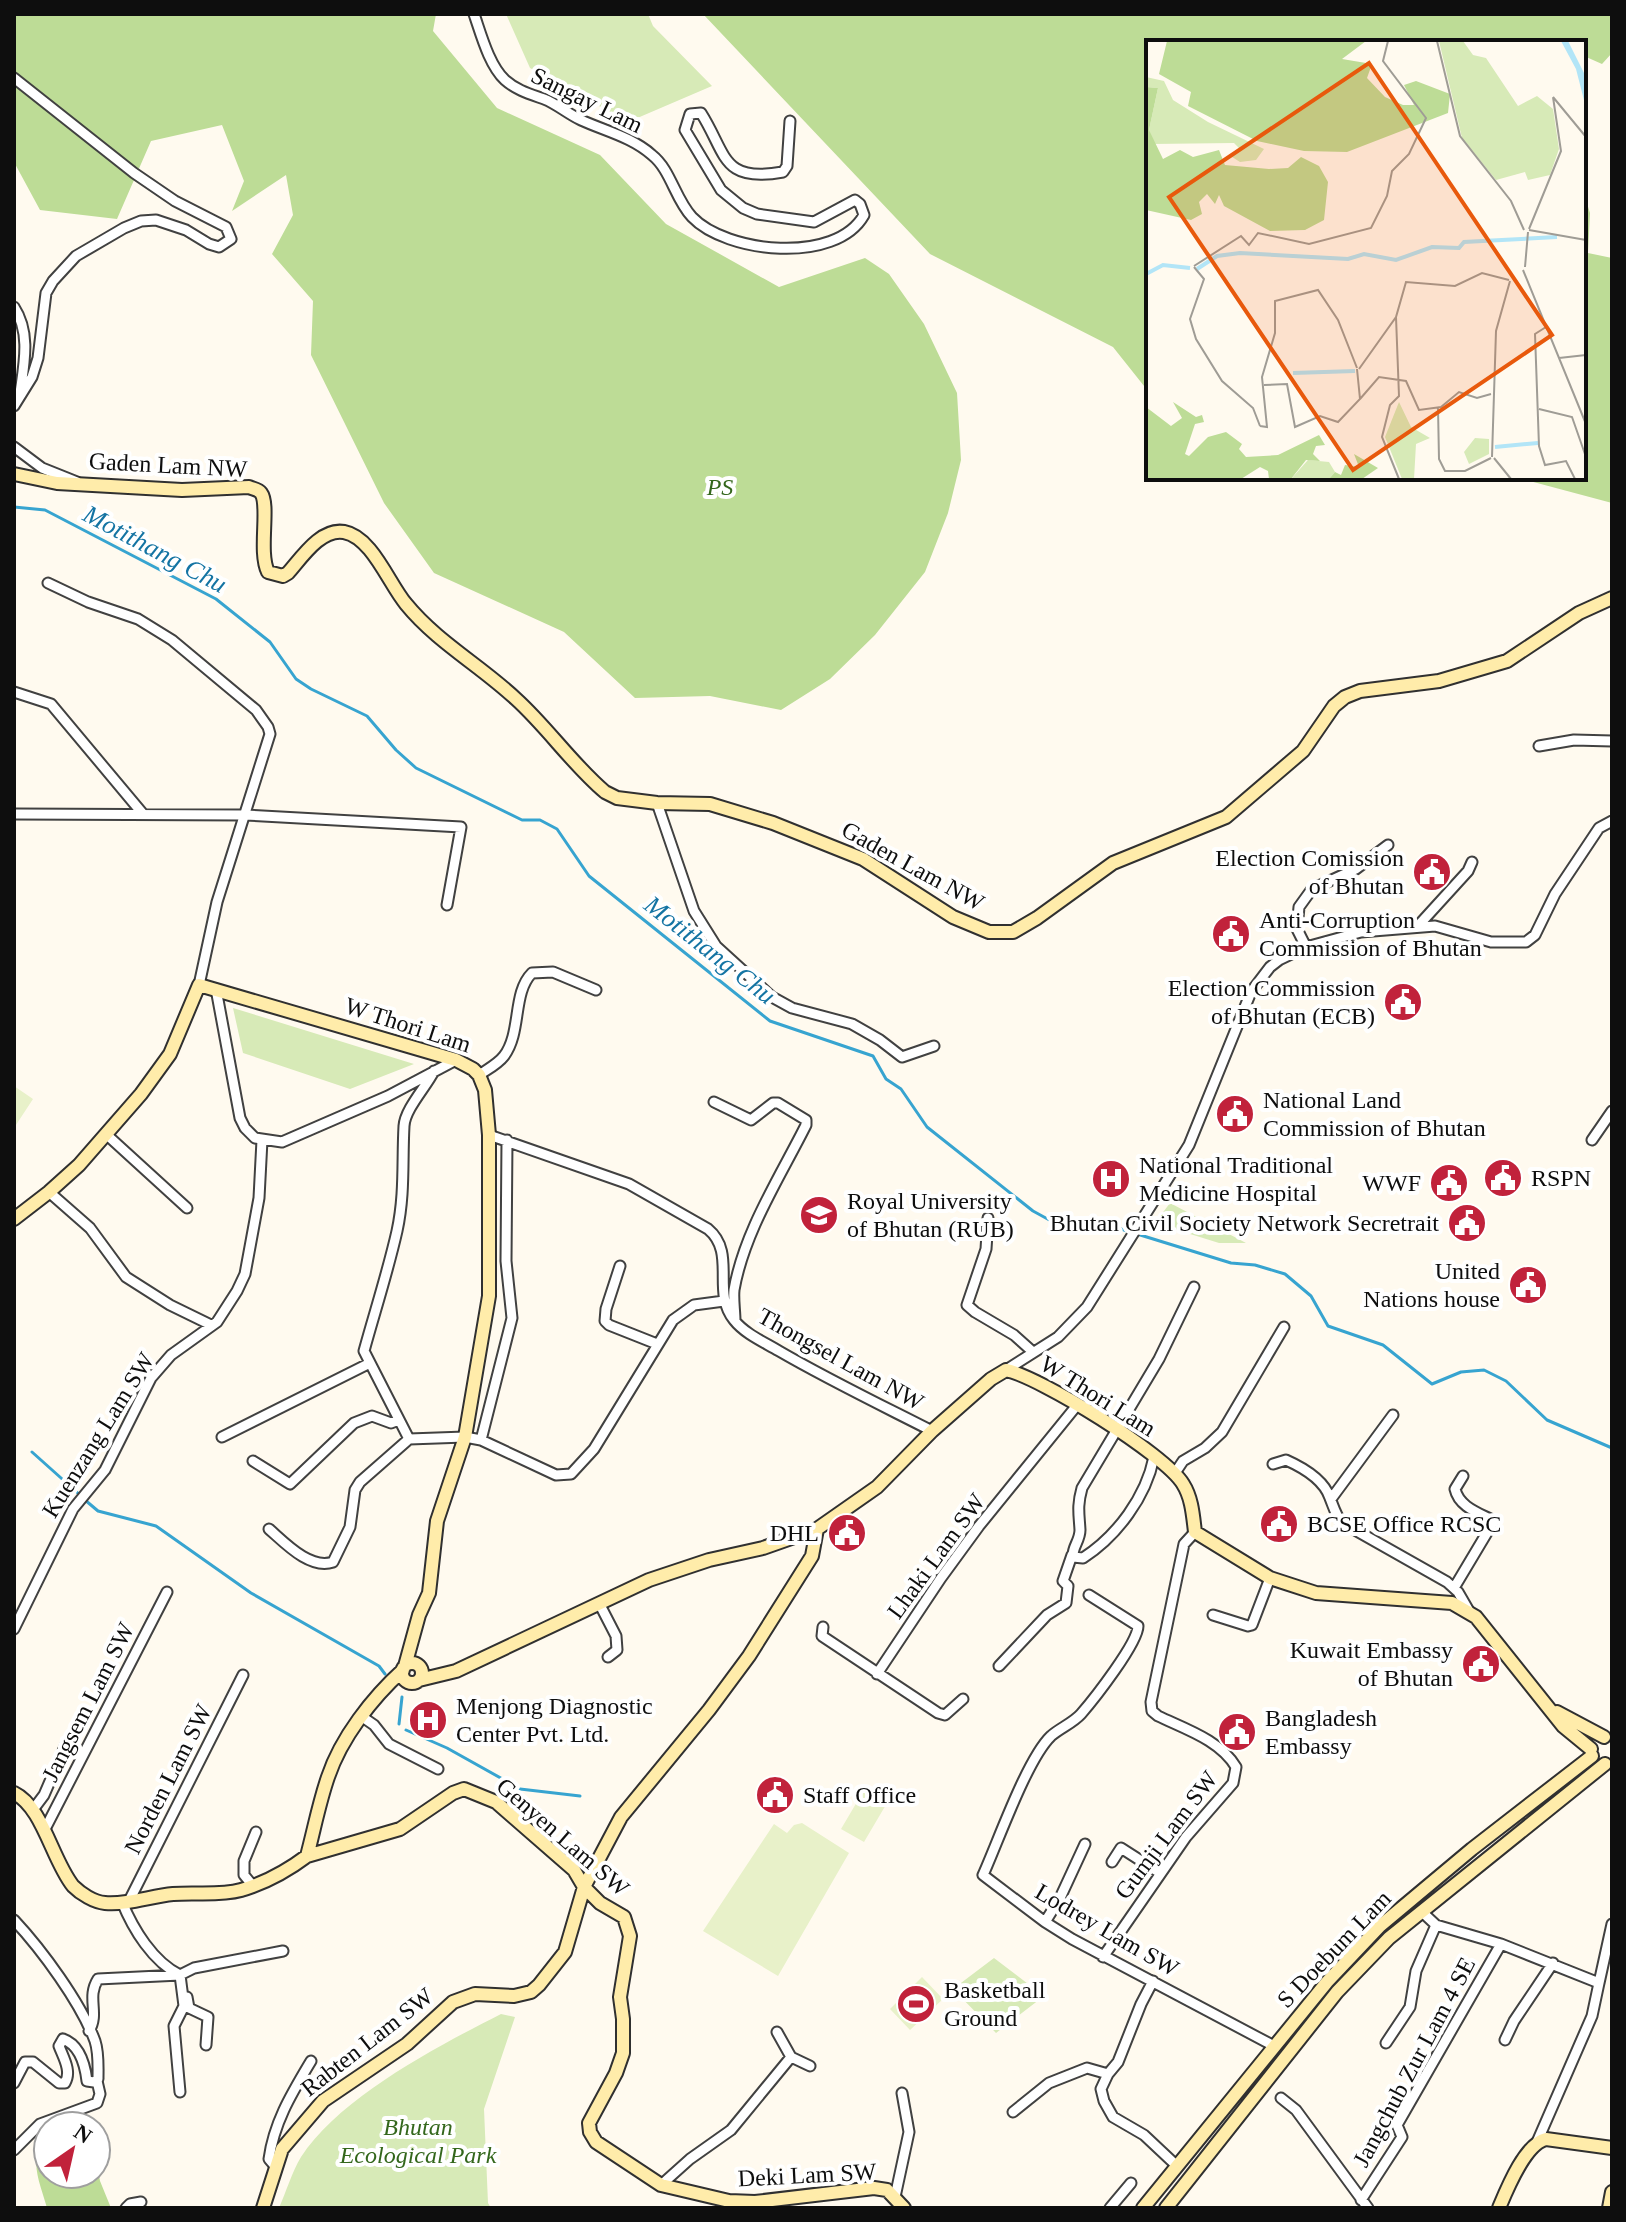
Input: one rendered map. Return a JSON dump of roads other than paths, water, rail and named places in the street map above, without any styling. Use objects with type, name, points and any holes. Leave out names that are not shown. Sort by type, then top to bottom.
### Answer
[{"type":"main road","name":"Gaden Lam NW","points":[[14,474],[45,482],[182,490],[249,487],[257,490],[264,500],[264,565],[274,576],[288,573],[322,537],[340,531],[351,533],[367,545],[403,601],[422,623],[520,702],[594,782],[617,798],[657,803],[710,804],[773,823],[863,859],[940,909],[989,932],[1013,932],[1113,863],[1226,817],[1303,751],[1334,706],[1345,697],[1360,691],[1439,681],[1507,661],[1579,613],[1612,598]]},
{"type":"main road","name":"W Thori Lam","points":[[199,985],[456,1060],[479,1075],[485,1090],[489,1135],[489,1296],[465,1437],[437,1521],[429,1593],[412,1636],[412,1672],[456,1671],[649,1580],[709,1560],[763,1548],[817,1529],[888,1477],[932,1431],[991,1379],[1006,1370],[1020,1373],[1078,1404],[1175,1473],[1189,1495],[1195,1532]]},
{"type":"main road","points":[[14,1219],[49,1192],[107,1135],[159,1072],[170,1054],[199,985]]},
{"type":"main road","name":"Rabten Lam SW","points":[[263,2208],[282,2149],[323,2101],[407,2044],[453,2002],[475,1994],[514,1996],[531,1992],[539,1985],[565,1952],[584,1887],[621,1817],[749,1656],[812,1556],[817,1529]]},
{"type":"main road","points":[[1195,1532],[1270,1578],[1316,1593],[1452,1603],[1469,1611],[1597,1762],[1608,1763]]},
{"type":"main road","points":[[16,1798],[32,1811],[58,1863],[74,1886],[95,1901],[126,1902],[173,1894],[227,1893],[253,1886],[307,1856],[329,1775],[361,1716],[412,1672]]},
{"type":"main road","points":[[1548,1706],[1570,1721],[1608,1738]]},
{"type":"main road","name":"S Doebum Lam","points":[[1143,2208],[1327,1982],[1380,1926],[1592,1753],[1597,1739],[1608,1738]]},
{"type":"main road","name":"S Doebum Lam","points":[[1166,2208],[1337,1992],[1389,1938],[1608,1763]]},
{"type":"main road","name":"Genyen Lam SW","points":[[307,1856],[400,1829],[453,1793],[464,1789],[496,1802],[574,1870],[584,1887],[600,1903],[624,1917],[630,1936],[620,1997],[623,2053],[616,2073],[591,2115],[590,2132],[596,2142],[661,2185],[703,2202]]},
{"type":"main road","points":[[1499,2208],[1519,2166],[1539,2141],[1612,2148]]},
{"type":"main road","name":"Deki Lam SW","points":[[703,2202],[755,2202],[874,2188],[887,2190],[904,2208]]},
{"type":"main road","points":[[1609,2208],[1612,2192]]},
{"type":"street","name":"Sangay Lam","points":[[474,14],[504,79],[520,90],[622,137],[653,155],[690,215],[713,232],[732,239],[754,245],[797,248],[823,243],[843,234],[864,215],[855,200],[814,222],[757,214],[743,208],[721,190],[685,130],[690,114],[701,113],[713,138],[734,168],[752,175],[771,174],[783,172],[787,166],[790,121]]},
{"type":"street","points":[[14,78],[134,173],[175,201],[226,227],[231,239],[219,247],[171,224],[156,220],[141,221],[76,256],[46,293],[38,358],[32,377],[14,406]]},
{"type":"street","points":[[14,307],[21,317],[25,335],[19,396]]},
{"type":"street","points":[[14,447],[42,468],[79,483]]},
{"type":"street","points":[[48,583],[88,602],[138,619],[159,632],[198,660],[264,719],[270,734],[217,902],[199,985]]},
{"type":"street","points":[[14,692],[51,704],[143,814]]},
{"type":"street","points":[[1539,746],[1574,740],[1612,741]]},
{"type":"street","points":[[657,803],[703,929],[756,985],[792,1008],[852,1024],[902,1057],[934,1046]]},
{"type":"street","points":[[14,814],[245,815],[461,827],[447,905]]},
{"type":"street","points":[[1006,1370],[1058,1337],[1078,1318],[1110,1271],[1189,1145],[1257,983],[1279,960],[1306,947],[1361,932],[1417,927],[1435,926],[1491,942],[1517,943],[1531,939],[1555,894],[1599,828],[1612,821]]},
{"type":"street","points":[[1306,947],[1297,929],[1299,907],[1312,889],[1356,869],[1388,845]]},
{"type":"street","points":[[1417,927],[1468,871],[1472,862]]},
{"type":"street","points":[[479,1075],[500,1061],[508,1051],[523,990],[532,973],[553,972],[596,990]]},
{"type":"street","points":[[216,989],[240,1118],[255,1138],[282,1142],[388,1096],[456,1060]]},
{"type":"street","points":[[409,1439],[364,1351],[397,1231],[405,1184],[402,1167],[404,1124],[434,1071]]},
{"type":"street","points":[[714,1102],[751,1120],[773,1103],[778,1103],[806,1120],[759,1217],[740,1268],[734,1293],[735,1322]]},
{"type":"street","points":[[1592,1140],[1612,1111]]},
{"type":"street","points":[[107,1135],[187,1208]]},
{"type":"street","name":"Thongsel Lam NW","points":[[489,1135],[629,1184],[708,1229],[717,1236],[721,1246],[724,1301],[735,1322],[805,1366],[932,1431]]},
{"type":"street","name":"Kuenzang Lam SW","points":[[14,1629],[73,1509],[105,1470],[141,1396],[159,1367],[217,1322],[237,1291],[245,1274],[259,1198],[262,1140]]},
{"type":"street","points":[[481,1440],[512,1318],[506,1261],[507,1140]]},
{"type":"street","points":[[49,1192],[90,1228],[126,1277],[170,1305],[211,1325]]},
{"type":"street","points":[[988,1218],[986,1249],[967,1305],[1014,1335],[1033,1352]]},
{"type":"street","points":[[620,1266],[605,1321],[657,1344]]},
{"type":"street","points":[[999,1666],[1047,1615],[1066,1603],[1068,1586],[1063,1581],[1080,1533],[1077,1511],[1082,1488],[1168,1343],[1194,1287]]},
{"type":"street","points":[[269,1529],[310,1560],[326,1564],[333,1562],[350,1527],[355,1490],[409,1439],[465,1437],[481,1440],[556,1475],[571,1474],[594,1449],[665,1330],[694,1305],[724,1301]]},
{"type":"street","points":[[1175,1473],[1183,1461],[1205,1448],[1222,1432],[1284,1327]]},
{"type":"street","points":[[222,1437],[370,1363]]},
{"type":"street","name":"Lhaki Lam SW","points":[[877,1674],[979,1526],[1078,1404]]},
{"type":"street","points":[[1331,1499],[1393,1415]]},
{"type":"street","points":[[253,1461],[290,1484],[354,1423],[372,1416],[391,1423],[399,1420]]},
{"type":"street","points":[[1072,1555],[1076,1559],[1083,1558],[1111,1536],[1143,1491],[1154,1457]]},
{"type":"street","points":[[1273,1464],[1286,1460],[1297,1465],[1324,1486],[1333,1511],[1341,1522],[1427,1569],[1454,1588],[1469,1611]]},
{"type":"street","points":[[1454,1588],[1494,1521],[1457,1497],[1455,1489],[1463,1476]]},
{"type":"street","name":"Gumji Lam SW","points":[[1103,1957],[1186,1837],[1233,1783],[1236,1767],[1230,1757],[1214,1744],[1152,1711],[1151,1702],[1184,1544],[1195,1532]]},
{"type":"street","points":[[1213,1615],[1252,1625],[1270,1578]]},
{"type":"street","name":"Jangsem Lam SW","points":[[44,1831],[167,1592]]},
{"type":"street","name":"Lodrey Lam SW","points":[[1089,1595],[1138,1626],[1137,1635],[1079,1716],[1050,1737],[1034,1761],[983,1875],[1045,1922],[1103,1957],[1274,2046]]},
{"type":"street","points":[[599,1603],[618,1641],[617,1650],[608,1657]]},
{"type":"street","points":[[823,1627],[822,1636],[938,1713],[945,1715],[963,1699]]},
{"type":"street","name":"Norden Lam SW","points":[[126,1902],[243,1675]]},
{"type":"street","points":[[361,1716],[374,1725],[389,1744],[438,1769]]},
{"type":"street","points":[[32,1811],[44,1795],[67,1742]]},
{"type":"street","points":[[253,1886],[244,1875],[244,1861],[256,1832]]},
{"type":"street","points":[[1045,1922],[1085,1844]]},
{"type":"street","points":[[1112,1862],[1121,1848],[1160,1873]]},
{"type":"street","points":[[126,1902],[133,1926],[140,1936],[158,1958],[180,1975],[189,2008],[208,2017],[206,2045]]},
{"type":"street","points":[[1421,1911],[1436,1925],[1501,1944],[1599,1983]]},
{"type":"street","points":[[14,1920],[49,1964],[95,2041],[100,2094],[97,2103],[40,2124],[14,2150]]},
{"type":"street","points":[[1539,2141],[1592,2016],[1612,1924]]},
{"type":"street","points":[[1386,2043],[1410,2007],[1416,1971],[1436,1925]]},
{"type":"street","name":"Jangchub Zur Lam 4 SE","points":[[1365,2204],[1402,2137],[1397,2125],[1501,1944]]},
{"type":"street","points":[[89,2031],[95,2022],[92,1990],[98,1979],[180,1975],[194,1968],[283,1951]]},
{"type":"street","points":[[1505,2040],[1514,2021],[1553,1963]]},
{"type":"street","points":[[180,1975],[184,2006],[174,2026],[180,2092]]},
{"type":"street","points":[[1153,1981],[1118,2062],[1101,2089],[1113,2117],[1144,2135],[1177,2166]]},
{"type":"street","points":[[777,2032],[791,2057],[810,2066]]},
{"type":"street","points":[[14,2083],[25,2062],[33,2062],[59,2083],[65,2083],[67,2069],[59,2046],[63,2039],[80,2053],[87,2081],[97,2081]]},
{"type":"street","points":[[661,2185],[690,2159],[731,2130],[791,2057]]},
{"type":"street","points":[[275,2166],[269,2159],[273,2134],[284,2106],[311,2061]]},
{"type":"street","points":[[1013,2112],[1049,2083],[1074,2073],[1087,2068],[1108,2074]]},
{"type":"street","points":[[895,2197],[909,2132],[902,2093]]},
{"type":"street","points":[[1281,2098],[1296,2110],[1365,2204]]},
{"type":"street","points":[[1110,2208],[1131,2183]]},
{"type":"street","points":[[126,2208],[141,2202]]},
{"type":"waterway","name":"Motithang Chu","points":[[14,507],[45,510],[216,599],[270,642],[296,679],[367,716],[416,768],[522,820],[540,820],[557,829],[589,876],[770,1021],[873,1056],[886,1079],[901,1089],[927,1127],[1033,1211],[1064,1228],[1115,1227],[1130,1232]]},
{"type":"waterway","name":"Motithang Chu","points":[[1137,1234],[1231,1263],[1255,1265],[1285,1274],[1311,1296],[1328,1326],[1383,1345],[1432,1384],[1461,1372],[1484,1370],[1506,1381],[1547,1420],[1612,1448]]},
{"type":"waterway","points":[[32,1452],[80,1495]]},
{"type":"waterway","points":[[85,1500],[98,1511],[156,1526],[251,1593],[379,1666],[385,1674]]},
{"type":"waterway","points":[[399,1724],[402,1697]]},
{"type":"waterway","points":[[406,1730],[447,1748],[515,1786]]},
{"type":"waterway","points":[[520,1789],[580,1796]]},
{"type":"place","name":"Election Comission of Bhutan","points":[[1432,872]]},
{"type":"place","name":"Anti-Corruption Commission of Bhutan","points":[[1231,934]]},
{"type":"place","name":"Election Commission of Bhutan (ECB)","points":[[1403,1002]]},
{"type":"place","name":"National Land Commission of Bhutan","points":[[1235,1114]]},
{"type":"place","name":"RSPN","points":[[1503,1178]]},
{"type":"place","name":"National Traditional Medicine Hospital","points":[[1111,1179]]},
{"type":"place","name":"WWF","points":[[1449,1183]]},
{"type":"place","name":"Royal University of Bhutan (RUB)","points":[[819,1215]]},
{"type":"place","name":"Bhutan Civil Society Network Secretrait","points":[[1467,1223]]},
{"type":"place","name":"United Nations house","points":[[1528,1285]]},
{"type":"place","name":"BCSE Office RCSC","points":[[1279,1524]]},
{"type":"place","name":"DHL","points":[[847,1533]]},
{"type":"place","name":"Kuwait Embassy of Bhutan","points":[[1481,1664]]},
{"type":"place","name":"Menjong Diagnostic Center Pvt. Ltd.","points":[[428,1720]]},
{"type":"place","name":"Bangladesh Embassy","points":[[1237,1732]]},
{"type":"place","name":"Staff Office","points":[[775,1795]]},
{"type":"place","name":"Basketball Ground","points":[[916,2004]]},
{"type":"park label","name":"PS","points":[[720,487]]},
{"type":"park label","name":"Bhutan Ecological Park","points":[[418,2141]]}]
